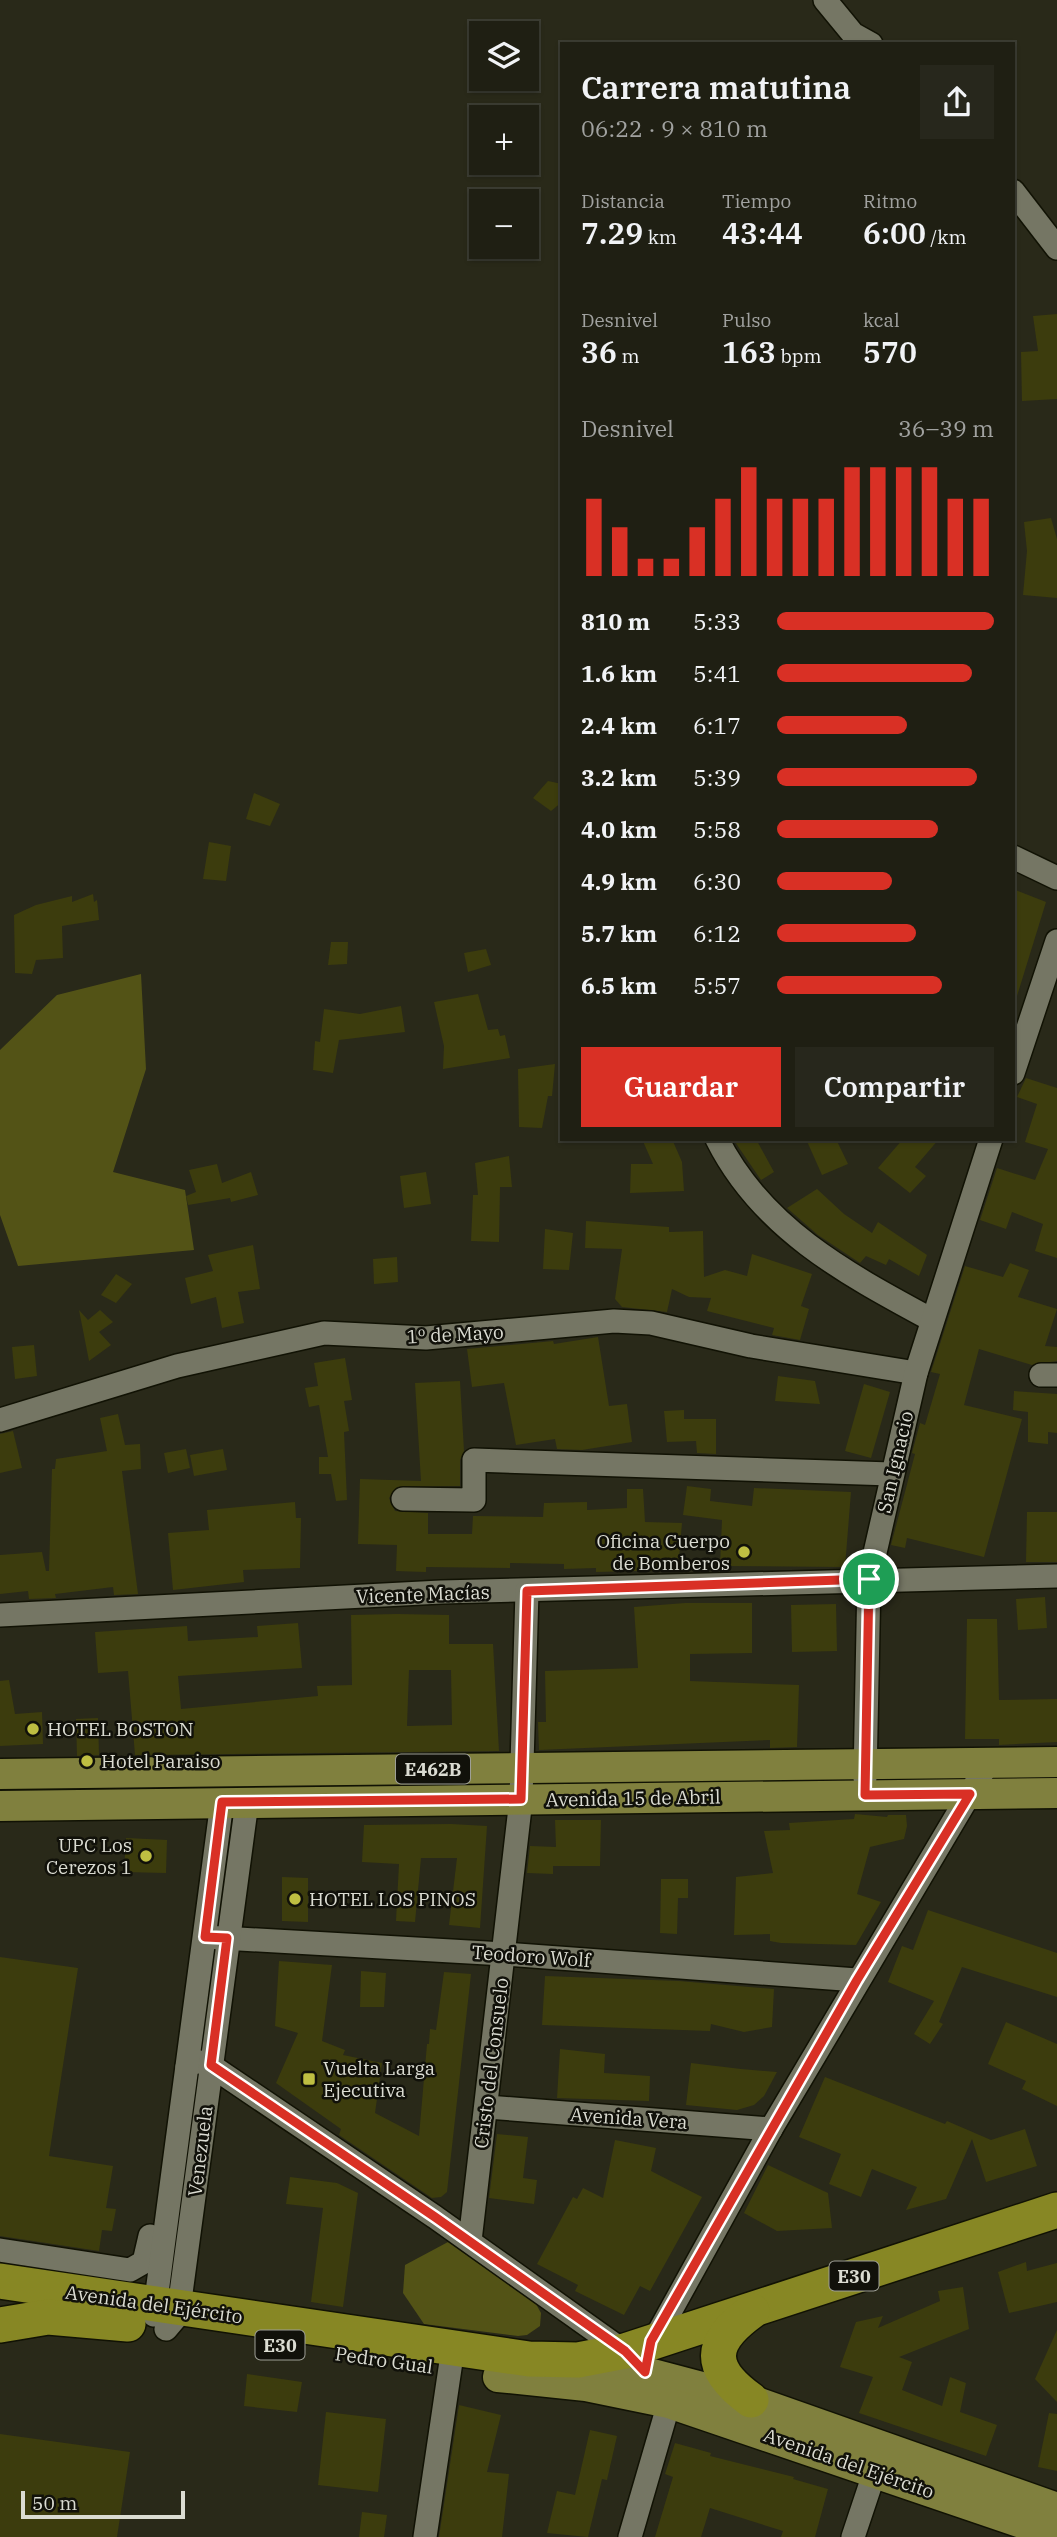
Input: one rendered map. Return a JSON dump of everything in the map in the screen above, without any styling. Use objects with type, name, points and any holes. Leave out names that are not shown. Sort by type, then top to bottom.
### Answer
[{"type":"highway","name":"E30","points":[[640,2365],[758,2307],[1057,2210]]},
{"type":"highway","name":"Avenida del Ejército","points":[[0,2281],[164,2317]]},
{"type":"highway","points":[[751,2400],[724,2378],[718,2355],[728,2332],[758,2307]]},
{"type":"highway","name":"Pedro Gual","points":[[0,2325],[48,2317],[164,2317],[452,2359],[498,2377],[536,2373],[557,2360]]},
{"type":"highway","name":"Avenida del Ejército","points":[[452,2359],[557,2360],[640,2365]]},
{"type":"main road","name":"Avenida 15 de Abril","points":[[0,1774],[1057,1762]]},
{"type":"main road","name":"Avenida 15 de Abril","points":[[0,1806],[1057,1793]]},
{"type":"main road","name":"Avenida del Ejército","points":[[498,2377],[586,2386],[640,2365],[751,2400],[1057,2508]]},
{"type":"main road","name":"Avenida del Ejército","points":[[640,2365],[669,2403],[1057,2535]]},
{"type":"street","points":[[825,0],[853,34],[868,42]]},
{"type":"street","points":[[1015,194],[1057,248]]},
{"type":"street","points":[[1015,858],[1057,878]]},
{"type":"street","points":[[1015,1067],[1057,940]]},
{"type":"street","points":[[718,1141],[730,1165],[750,1191],[793,1234],[839,1268],[932,1320]]},
{"type":"street","name":"San Ignacio","points":[[865,1795],[869,1579],[916,1373],[990,1141]]},
{"type":"street","name":"1º de Mayo","points":[[0,1420],[177,1366],[324,1333],[426,1338],[614,1321],[651,1322],[751,1346],[916,1373]]},
{"type":"street","points":[[402,1499],[474,1500],[474,1460],[891,1474]]},
{"type":"street","name":"Vicente Macías","points":[[0,1615],[344,1596],[869,1579],[1057,1576]]},
{"type":"street","name":"Cristo del Consuelo","points":[[470,2241],[521,1799],[527,1591]]},
{"type":"street","points":[[187,2067],[196,2061],[211,2065],[470,2241],[640,2365],[857,1980],[988,1763]]},
{"type":"street","name":"Venezuela","points":[[164,2317],[211,2065],[216,1937],[234,1802]]},
{"type":"street","name":"Teodoro Wolf","points":[[216,1937],[504,1954],[857,1980]]},
{"type":"street","name":"Venezuela","points":[[164,2317],[187,2067],[201,1964],[216,1937]]},
{"type":"street","points":[[0,2250],[130,2270],[144,2262],[188,1982],[201,1964]]},
{"type":"street","name":"Avenida Vera","points":[[487,2107],[771,2129]]},
{"type":"street","points":[[425,2537],[452,2359]]},
{"type":"street","points":[[630,2537],[669,2403]]},
{"type":"street","points":[[853,2537],[875,2471]]},
{"type":"shaded area","points":[[141,974],[146,1069],[113,1172],[185,1190],[194,1250],[18,1266],[0,1215],[0,1050],[57,995]]},
{"type":"shaded area","points":[[448,2242],[536,2304],[541,2313],[540,2326],[527,2335],[518,2336],[424,2324],[403,2293],[405,2265]]},
{"type":"building","points":[[1057,314],[1057,399],[1022,401],[1021,352],[1038,351],[1033,316]]},
{"type":"building","points":[[1051,518],[1057,539],[1057,598],[1023,595],[1027,551],[1024,522]]},
{"type":"building","points":[[548,781],[560,784],[560,804],[551,811],[533,798]]},
{"type":"building","points":[[254,793],[280,804],[270,826],[246,819]]},
{"type":"building","points":[[209,842],[231,846],[226,881],[203,879]]},
{"type":"building","points":[[1015,890],[1046,902],[1015,996]]},
{"type":"building","points":[[93,894],[94,902],[97,900],[99,920],[62,926],[63,958],[36,960],[32,974],[15,973],[14,915],[36,905],[72,896],[72,902]]},
{"type":"building","points":[[331,942],[348,942],[347,964],[328,965]]},
{"type":"building","points":[[486,949],[491,965],[468,972],[464,953]]},
{"type":"building","points":[[478,994],[488,1030],[498,1029],[500,1036],[505,1035],[510,1058],[443,1069],[444,1046],[434,1002]]},
{"type":"building","points":[[401,1006],[405,1032],[339,1040],[333,1073],[313,1070],[315,1041],[320,1042],[324,1009],[360,1014]]},
{"type":"building","points":[[555,1064],[552,1096],[548,1096],[542,1128],[519,1127],[518,1069]]},
{"type":"building","points":[[1026,1078],[1057,1088],[1057,1258],[1035,1251],[1043,1224],[1012,1212],[1006,1229],[980,1220],[997,1168],[1035,1180],[1048,1149],[1025,1142],[1037,1104],[1017,1097]]},
{"type":"building","points":[[643,1141],[673,1141],[682,1162],[684,1191],[630,1193],[631,1164],[653,1164]]},
{"type":"building","points":[[734,1141],[757,1141],[774,1172],[761,1180]]},
{"type":"building","points":[[807,1141],[837,1141],[848,1164],[822,1175]]},
{"type":"building","points":[[901,1141],[937,1141],[915,1167],[926,1176],[910,1193],[878,1168]]},
{"type":"building","points":[[509,1156],[512,1187],[500,1187],[499,1242],[471,1241],[473,1195],[478,1195],[475,1163]]},
{"type":"building","points":[[217,1164],[222,1183],[251,1172],[258,1195],[231,1202],[230,1198],[188,1205],[186,1196],[196,1192],[189,1170]]},
{"type":"building","points":[[426,1172],[431,1204],[404,1208],[400,1176]]},
{"type":"building","points":[[817,1189],[844,1214],[872,1233],[878,1222],[927,1255],[919,1276],[889,1259],[886,1265],[866,1256],[860,1263],[818,1235],[787,1208]]},
{"type":"building","points":[[586,1221],[669,1227],[669,1232],[703,1231],[704,1277],[725,1270],[747,1276],[752,1254],[812,1274],[801,1306],[809,1309],[800,1340],[772,1335],[774,1328],[707,1311],[711,1298],[689,1297],[672,1289],[667,1312],[622,1307],[615,1299],[622,1249],[585,1248]]},
{"type":"building","points":[[545,1229],[573,1233],[569,1270],[543,1269]]},
{"type":"building","points":[[253,1245],[260,1289],[238,1292],[244,1323],[222,1328],[216,1297],[191,1304],[185,1278],[213,1271],[208,1255]]},
{"type":"building","points":[[397,1257],[398,1282],[374,1284],[373,1259]]},
{"type":"building","points":[[1010,1263],[1029,1270],[1018,1297],[1057,1309],[1045,1346],[1057,1347],[1057,1361],[1032,1365],[979,1349],[964,1405],[1022,1419],[984,1557],[907,1538],[905,1548],[891,1545],[915,1454],[912,1453],[920,1423],[925,1425],[940,1374],[931,1372],[965,1266],[1003,1277]]},
{"type":"building","points":[[116,1274],[132,1284],[116,1303],[101,1295]]},
{"type":"building","points":[[79,1310],[88,1320],[100,1310],[113,1322],[99,1332],[111,1345],[89,1361]]},
{"type":"building","points":[[598,1337],[609,1406],[627,1404],[632,1442],[582,1450],[557,1449],[555,1439],[516,1445],[504,1383],[472,1387],[467,1349],[553,1341],[554,1344]]},
{"type":"building","points":[[34,1345],[37,1376],[15,1379],[12,1347]]},
{"type":"building","points":[[345,1358],[352,1400],[344,1401],[349,1431],[344,1432],[347,1500],[336,1501],[331,1474],[319,1474],[319,1457],[328,1457],[319,1405],[309,1407],[305,1388],[318,1386],[314,1363]]},
{"type":"building","points":[[778,1376],[815,1381],[820,1404],[775,1401]]},
{"type":"building","points":[[460,1381],[464,1451],[460,1460],[460,1486],[397,1487],[389,1498],[395,1511],[428,1513],[428,1534],[472,1534],[473,1516],[543,1517],[544,1503],[587,1502],[587,1510],[627,1508],[627,1489],[643,1489],[645,1522],[682,1523],[678,1570],[596,1572],[596,1568],[564,1569],[564,1564],[510,1563],[510,1568],[426,1567],[426,1572],[396,1571],[397,1545],[358,1544],[360,1479],[421,1481],[415,1383]]},
{"type":"building","points":[[864,1384],[890,1392],[871,1458],[845,1451]]},
{"type":"building","points":[[1014,1391],[1057,1394],[1057,1433],[1048,1432],[1048,1444],[1028,1442],[1028,1412],[1013,1410]]},
{"type":"building","points":[[684,1410],[684,1419],[716,1419],[716,1454],[697,1453],[696,1441],[667,1442],[664,1411]]},
{"type":"building","points":[[118,1414],[125,1445],[140,1444],[141,1469],[122,1471],[138,1594],[114,1595],[113,1587],[55,1594],[56,1598],[29,1599],[28,1591],[0,1594],[0,1555],[42,1552],[46,1571],[49,1571],[52,1469],[55,1469],[56,1459],[107,1451],[100,1418]]},
{"type":"building","points":[[13,1431],[22,1468],[0,1473],[0,1434]]},
{"type":"building","points":[[186,1449],[190,1468],[168,1473],[164,1453]]},
{"type":"building","points":[[223,1449],[227,1470],[194,1476],[190,1455]]},
{"type":"building","points":[[687,1486],[711,1489],[710,1501],[752,1506],[754,1488],[851,1492],[845,1567],[720,1566],[722,1520],[683,1515]]},
{"type":"building","points":[[295,1502],[296,1518],[301,1518],[300,1568],[243,1570],[244,1582],[173,1590],[168,1533],[209,1530],[207,1510]]},
{"type":"building","points":[[1027,1512],[1057,1512],[1057,1562],[1026,1562]]},
{"type":"building","points":[[1045,1597],[1047,1628],[1018,1630],[1016,1599]]},
{"type":"building","points":[[685,1603],[752,1603],[752,1653],[690,1654],[690,1681],[799,1685],[797,1747],[770,1748],[770,1740],[539,1750],[538,1722],[546,1722],[545,1671],[638,1668],[634,1607]]},
{"type":"building","points":[[836,1604],[837,1651],[792,1652],[791,1605]]},
{"type":"building","points":[[351,1615],[449,1615],[449,1644],[493,1644],[499,1751],[135,1755],[128,1671],[98,1673],[95,1632],[187,1626],[188,1641],[258,1637],[257,1626],[298,1623],[302,1668],[178,1676],[181,1709],[318,1696],[317,1686],[352,1685]],"holes":[[[409,1670],[451,1670],[452,1725],[407,1726]]]},
{"type":"building","points":[[967,1619],[997,1619],[999,1700],[1057,1699],[1057,1742],[999,1745],[999,1739],[965,1739]]},
{"type":"building","points":[[9,1680],[15,1714],[42,1712],[43,1744],[0,1746],[0,1681]]},
{"type":"building","points":[[98,1718],[99,1755],[77,1756],[76,1719]]},
{"type":"building","points":[[855,1814],[887,1817],[906,1815],[907,1826],[904,1839],[870,1847],[857,1894],[881,1902],[856,1945],[781,1943],[770,1941],[770,1934],[734,1935],[736,1877],[773,1873],[764,1831],[790,1830],[789,1823],[854,1819]]},
{"type":"building","points":[[555,1820],[601,1820],[600,1866],[553,1866],[553,1874],[527,1873],[530,1846],[556,1847]]},
{"type":"building","points":[[364,1825],[487,1826],[480,1928],[449,1925],[457,1858],[421,1858],[415,1922],[396,1921],[399,1864],[362,1862]]},
{"type":"building","name":"UPC Los Cerezos 1","points":[[126,1838],[167,1840],[166,1873],[124,1872]]},
{"type":"building","name":"HOTEL LOS PINOS","points":[[282,1877],[308,1878],[308,1922],[282,1921]]},
{"type":"building","points":[[661,1879],[688,1879],[688,1898],[678,1898],[677,1934],[660,1933]]},
{"type":"building","points":[[928,1910],[1057,1953],[1057,1997],[962,1967],[939,2022],[943,2024],[930,2044],[914,2034],[934,2001],[888,1982],[902,1946],[913,1950]]},
{"type":"building","points":[[0,1957],[78,1968],[49,2156],[113,2166],[106,2208],[116,2209],[112,2231],[102,2230],[99,2251],[0,2236]]},
{"type":"building","points":[[279,1961],[332,1965],[322,2041],[345,2050],[343,2055],[382,2063],[375,2113],[419,2136],[427,2044],[430,2029],[436,2030],[444,1972],[471,1974],[447,2192],[441,2197],[432,2198],[339,2135],[341,2129],[276,2083],[298,2033],[275,2026]]},
{"type":"building","points":[[361,1971],[386,1973],[384,2007],[360,2007]]},
{"type":"building","points":[[545,1976],[679,1981],[774,1989],[772,2027],[744,2032],[711,2024],[710,2031],[542,2025]]},
{"type":"building","points":[[1006,2022],[1057,2044],[1057,2106],[1022,2089],[1026,2081],[988,2064]]},
{"type":"building","points":[[560,2049],[605,2054],[604,2073],[650,2076],[649,2101],[557,2098]]},
{"type":"building","points":[[691,2063],[777,2072],[764,2096],[754,2105],[737,2110],[686,2105]]},
{"type":"building","points":[[825,2077],[945,2124],[947,2121],[991,2140],[1025,2129],[1037,2166],[986,2182],[972,2139],[946,2199],[906,2210],[917,2187],[872,2169],[861,2197],[829,2184],[841,2154],[799,2137]]},
{"type":"building","points":[[497,2134],[528,2137],[523,2178],[537,2180],[534,2204],[489,2198]]},
{"type":"building","points":[[615,2140],[656,2148],[651,2171],[702,2197],[650,2291],[640,2286],[624,2315],[575,2291],[578,2285],[537,2264],[573,2197],[577,2199],[583,2188],[603,2198]]},
{"type":"building","points":[[768,2165],[828,2193],[832,2228],[777,2231],[744,2213]]},
{"type":"building","points":[[290,2177],[337,2183],[358,2193],[343,2307],[311,2302],[323,2208],[286,2204]]},
{"type":"building","points":[[1026,2262],[1027,2271],[1057,2263],[1057,2302],[1009,2313],[998,2272]]},
{"type":"building","points":[[963,2287],[969,2329],[899,2357],[912,2362],[902,2390],[942,2406],[950,2377],[966,2383],[960,2412],[997,2425],[986,2456],[859,2413],[873,2377],[840,2367],[856,2322],[883,2316],[878,2328],[940,2301],[938,2291]]},
{"type":"building","points":[[1057,2330],[1057,2402],[1035,2379]]},
{"type":"building","points":[[247,2374],[302,2382],[297,2412],[244,2406]]},
{"type":"building","points":[[459,2405],[501,2415],[487,2472],[509,2474],[502,2537],[439,2537]]},
{"type":"building","points":[[326,2412],[386,2419],[378,2492],[318,2485]]},
{"type":"building","points":[[1049,2413],[1057,2414],[1057,2471],[1038,2467]]},
{"type":"building","points":[[590,2430],[617,2436],[607,2480],[602,2479],[588,2537],[547,2533],[557,2491],[575,2495]]},
{"type":"building","points":[[0,2434],[130,2452],[117,2537],[0,2537]]},
{"type":"building","points":[[675,2443],[711,2453],[710,2456],[794,2477],[793,2479],[828,2489],[815,2537],[781,2537],[783,2531],[710,2508],[701,2537],[655,2537],[673,2477],[665,2474]]},
{"type":"building","points":[[362,2512],[387,2515],[384,2537],[359,2537]]},
{"type":"place","name":"Oficina Cuerpo de Bomberos","points":[[744,1552]]},
{"type":"place","name":"HOTEL BOSTON","points":[[33,1729]]},
{"type":"place","name":"Hotel Paraiso","points":[[87,1761]]},
{"type":"place","name":"UPC Los Cerezos 1","points":[[146,1856]]},
{"type":"place","name":"HOTEL LOS PINOS","points":[[295,1899]]},
{"type":"place","name":"Vuelta Larga Ejecutiva","points":[[309,2079]]},
{"type":"route","points":[[869,1579],[865,1795],[970,1794],[857,1980],[651,2341],[645,2372],[625,2351],[435,2217],[211,2065],[227,1938],[205,1937],[222,1802],[521,1799],[527,1591],[869,1579]]}]
